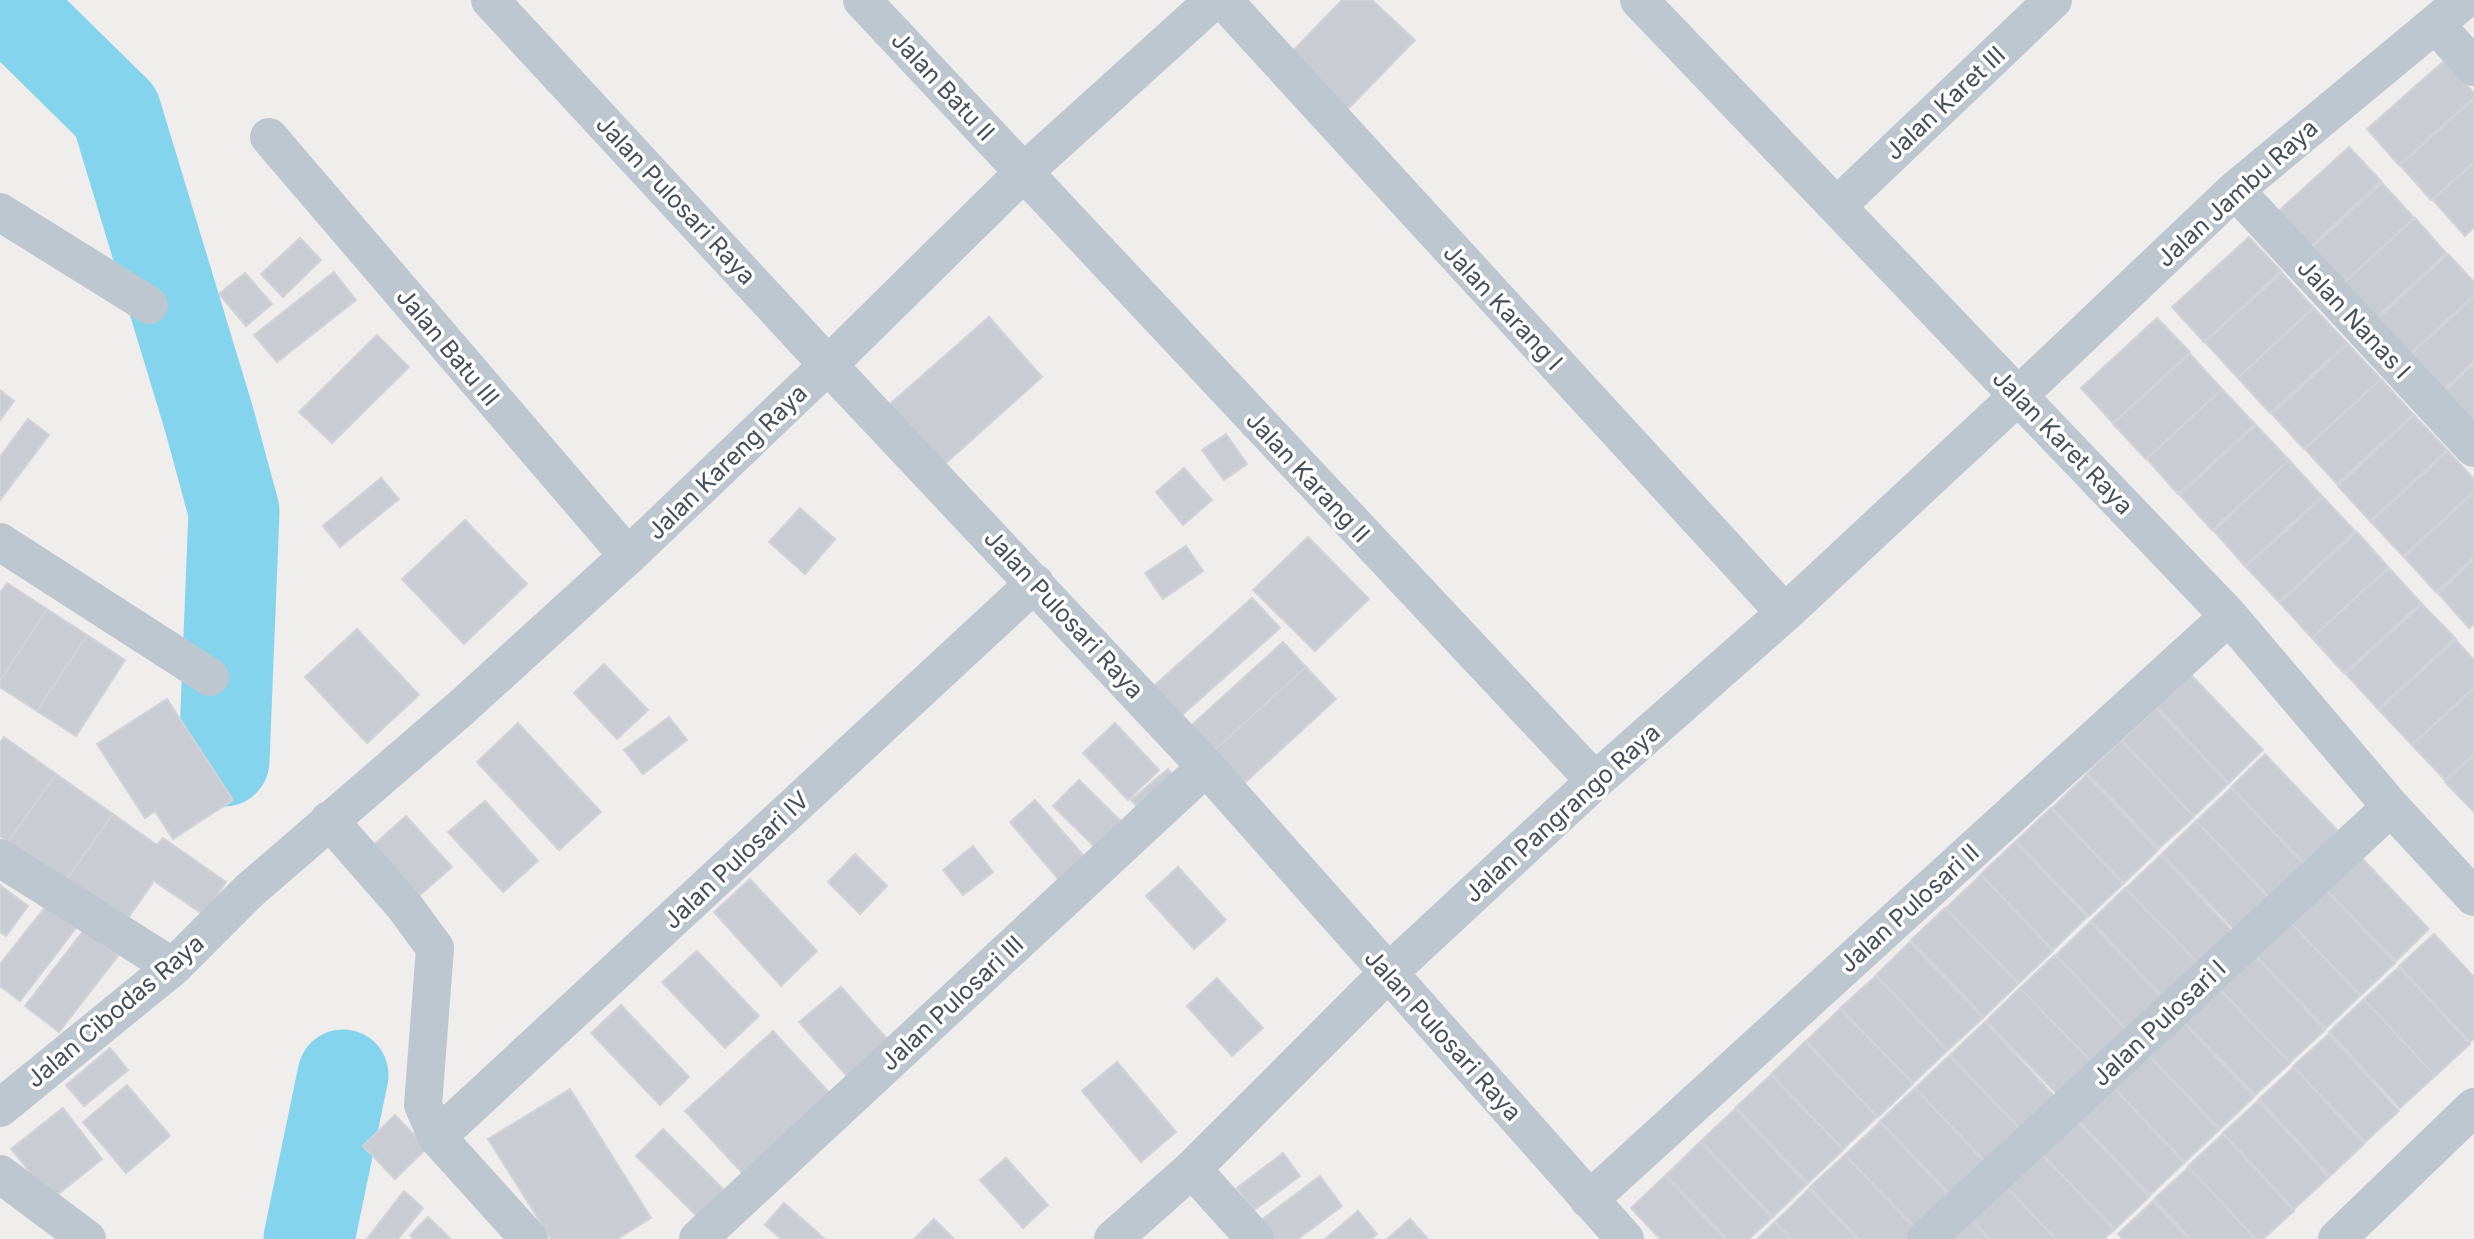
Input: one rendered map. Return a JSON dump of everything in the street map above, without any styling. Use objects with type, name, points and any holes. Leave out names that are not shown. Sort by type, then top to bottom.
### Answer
[{"type":"street","name":"Jalan Pulosari Raya","points":[[490,0],[1206,767],[1625,1239]]},
{"type":"street","name":"Jalan Batu II","points":[[862,0],[1024,172]]},
{"type":"street","name":"Jalan Kareng Raya","points":[[228,911],[336,829],[461,708],[628,556],[828,365],[1024,172],[1214,0]]},
{"type":"street","name":"Jalan Karang I","points":[[1223,0],[1785,612]]},
{"type":"street","name":"Jalan Karet III","points":[[1836,206],[2053,0]]},
{"type":"street","name":"Jalan Jambu Raya","points":[[2019,395],[2235,190],[2464,0]]},
{"type":"street","name":"Jalan Karet Raya","points":[[1653,5],[1836,206],[2229,617],[2390,807],[2474,897]]},
{"type":"street","points":[[2435,24],[2474,67]]},
{"type":"street","name":"Jalan Batu III","points":[[269,137],[628,556]]},
{"type":"street","name":"Jalan Karang II","points":[[1024,172],[1595,781]]},
{"type":"street","name":"Jalan Nanas I","points":[[2235,190],[2474,448]]},
{"type":"street","points":[[0,212],[149,304]]},
{"type":"street","name":"Jalan Pangrango Raya","points":[[1114,1239],[1192,1169],[1388,974],[1595,781],[1785,612],[2019,395]]},
{"type":"street","points":[[0,542],[210,677]]},
{"type":"street","name":"Jalan Pulosari IV","points":[[437,1137],[1035,583]]},
{"type":"street","name":"Jalan Pulosari II","points":[[1589,1200],[2229,617]]},
{"type":"street","name":"Jalan Pulosari III","points":[[698,1239],[1206,767]]},
{"type":"street","name":"Jalan Pulosari I","points":[[1926,1239],[2390,807]]},
{"type":"street","points":[[336,829],[405,907],[437,950],[422,1097],[426,1113],[437,1137],[529,1239]]},
{"type":"street","points":[[0,858],[173,967]]},
{"type":"street","name":"Jalan Cibodas Raya","points":[[0,1108],[173,967],[228,911]]},
{"type":"street","points":[[2337,1239],[2474,1107]]},
{"type":"street","points":[[1192,1169],[1255,1239]]},
{"type":"street","points":[[0,1174],[87,1239]]},
{"type":"building","points":[[1342,0],[1372,0],[1415,40],[1347,110],[1289,55]]},
{"type":"building","points":[[2444,61],[2474,93],[2474,97],[2399,165],[2367,129]]},
{"type":"building","points":[[2474,99],[2474,162],[2431,200],[2400,165]]},
{"type":"building","points":[[2349,147],[2381,181],[2305,252],[2272,217]]},
{"type":"building","points":[[2474,163],[2474,227],[2465,236],[2433,200]]},
{"type":"building","points":[[2382,183],[2414,218],[2338,288],[2306,253]]},
{"type":"building","points":[[2415,218],[2446,253],[2371,323],[2338,288]]},
{"type":"building","points":[[2249,237],[2281,271],[2204,342],[2172,307]]},
{"type":"building","points":[[300,238],[321,260],[283,297],[261,274]]},
{"type":"building","points":[[2448,254],[2474,282],[2474,295],[2404,359],[2372,324]]},
{"type":"building","points":[[334,272],[356,300],[277,362],[254,335]]},
{"type":"building","points":[[245,273],[272,304],[246,326],[219,294]]},
{"type":"building","points":[[2282,273],[2313,307],[2238,378],[2205,342]]},
{"type":"building","points":[[2474,297],[2474,361],[2438,395],[2405,360]]},
{"type":"building","points":[[2314,308],[2347,343],[2270,413],[2238,378]]},
{"type":"building","points":[[989,317],[1042,377],[937,471],[883,410]]},
{"type":"building","points":[[2157,318],[2190,352],[2113,423],[2081,388]]},
{"type":"building","points":[[377,335],[409,367],[332,443],[299,412]]},
{"type":"building","points":[[2348,344],[2381,379],[2304,449],[2272,414]]},
{"type":"building","points":[[2190,354],[2222,389],[2146,459],[2113,424]]},
{"type":"building","points":[[2474,364],[2474,428],[2439,397]]},
{"type":"building","points":[[2381,379],[2413,414],[2337,484],[2305,449]]},
{"type":"building","points":[[2222,389],[2255,424],[2178,494],[2147,459]]},
{"type":"building","points":[[0,390],[14,401],[0,420]]},
{"type":"building","points":[[2414,415],[2447,450],[2370,521],[2338,486]]},
{"type":"building","points":[[28,419],[49,435],[0,500],[0,457]]},
{"type":"building","points":[[2256,425],[2289,460],[2212,530],[2180,495]]},
{"type":"building","points":[[1226,434],[1247,464],[1224,480],[1202,450]]},
{"type":"building","points":[[2448,451],[2474,479],[2474,491],[2403,556],[2371,522]]},
{"type":"building","points":[[2289,460],[2322,496],[2245,566],[2214,531]]},
{"type":"building","points":[[1184,468],[1212,500],[1183,525],[1156,492]]},
{"type":"building","points":[[381,478],[399,499],[340,547],[323,526]]},
{"type":"building","points":[[2474,493],[2474,557],[2436,592],[2404,557]]},
{"type":"building","points":[[2323,497],[2355,531],[2279,602],[2246,567]]},
{"type":"building","points":[[800,508],[835,539],[805,574],[769,542]]},
{"type":"building","points":[[465,520],[527,584],[464,644],[402,579]]},
{"type":"building","points":[[2357,532],[2388,567],[2312,638],[2280,603]]},
{"type":"building","points":[[1308,537],[1369,599],[1315,651],[1253,590]]},
{"type":"building","points":[[1186,546],[1203,571],[1163,599],[1145,573]]},
{"type":"building","points":[[2474,559],[2474,624],[2469,628],[2438,593]]},
{"type":"building","points":[[2389,568],[2421,603],[2344,673],[2312,638]]},
{"type":"building","points":[[7,583],[47,609],[0,681],[0,593]]},
{"type":"building","points":[[1252,598],[1280,628],[1173,723],[1146,693]]},
{"type":"building","points":[[2422,604],[2455,638],[2378,709],[2346,674]]},
{"type":"building","points":[[47,609],[87,635],[37,711],[0,687],[0,681]]},
{"type":"building","points":[[357,629],[419,695],[367,743],[305,677]]},
{"type":"building","points":[[87,635],[125,660],[76,736],[37,711]]},
{"type":"building","points":[[2456,640],[2474,660],[2474,687],[2412,745],[2379,710]]},
{"type":"building","points":[[1283,642],[1306,667],[1208,756],[1185,731]]},
{"type":"building","points":[[604,664],[648,710],[617,739],[574,693]]},
{"type":"building","points":[[1306,667],[1336,699],[1238,789],[1208,756]]},
{"type":"building","points":[[2191,675],[2263,750],[2229,783],[2157,707]]},
{"type":"building","points":[[2474,689],[2474,753],[2445,780],[2412,745]]},
{"type":"building","points":[[167,699],[233,800],[173,839],[155,811],[145,818],[97,744]]},
{"type":"building","points":[[2156,708],[2228,784],[2194,816],[2122,740]]},
{"type":"building","points":[[669,717],[687,740],[643,774],[624,750]]},
{"type":"building","points":[[518,723],[601,812],[559,850],[477,762]]},
{"type":"building","points":[[1115,723],[1159,770],[1128,800],[1083,753]]},
{"type":"building","points":[[4,737],[56,774],[8,842],[0,836],[0,743]]},
{"type":"building","points":[[2121,741],[2194,817],[2159,848],[2087,773]]},
{"type":"building","points":[[2265,754],[2338,831],[2304,863],[2231,787]]},
{"type":"building","points":[[2474,755],[2474,812],[2445,782]]},
{"type":"building","points":[[1168,769],[1177,781],[1140,811],[1131,800]]},
{"type":"building","points":[[56,774],[113,814],[64,883],[8,842]]},
{"type":"building","points":[[2086,775],[2158,850],[2124,883],[2052,808]]},
{"type":"building","points":[[1079,780],[1130,830],[1104,856],[1053,806]]},
{"type":"building","points":[[2231,788],[2303,864],[2269,896],[2196,821]]},
{"type":"building","points":[[1035,800],[1090,863],[1064,886],[1010,822]]},
{"type":"building","points":[[485,801],[538,861],[503,892],[448,832]]},
{"type":"building","points":[[2051,808],[2123,884],[2089,916],[2016,841]]},
{"type":"building","points":[[113,814],[157,845],[163,838],[226,882],[204,915],[154,881],[124,924],[64,883]]},
{"type":"building","points":[[406,816],[452,867],[414,900],[369,849]]},
{"type":"building","points":[[2196,821],[2268,897],[2234,929],[2162,854]]},
{"type":"building","points":[[2015,842],[2087,917],[2053,950],[1981,874]]},
{"type":"building","points":[[973,846],[993,872],[963,895],[943,870]]},
{"type":"building","points":[[855,854],[887,886],[860,914],[828,882]]},
{"type":"building","points":[[2358,854],[2429,929],[2396,961],[2323,887]]},
{"type":"building","points":[[2161,855],[2232,931],[2198,963],[2126,888]]},
{"type":"building","points":[[1178,867],[1226,920],[1194,949],[1146,896]]},
{"type":"building","points":[[1981,875],[2053,951],[2019,983],[1946,908]]},
{"type":"building","points":[[750,879],[817,951],[781,986],[714,912]]},
{"type":"building","points":[[0,885],[28,906],[6,936],[0,932]]},
{"type":"building","points":[[2323,887],[2395,963],[2361,995],[2288,920]]},
{"type":"building","points":[[2125,888],[2198,964],[2163,997],[2091,921]]},
{"type":"building","points":[[47,905],[76,928],[20,1001],[0,986],[0,964]]},
{"type":"building","points":[[1945,908],[2018,984],[1984,1017],[1911,940]]},
{"type":"building","points":[[2288,920],[2360,996],[2326,1028],[2253,953]]},
{"type":"building","points":[[2090,922],[2162,998],[2128,1030],[2056,955]]},
{"type":"building","points":[[84,930],[118,956],[59,1032],[25,1006]]},
{"type":"building","points":[[2434,934],[2474,977],[2474,1038],[2470,1042],[2399,966]]},
{"type":"building","points":[[1910,942],[1983,1018],[1948,1050],[1876,975]]},
{"type":"building","points":[[697,951],[759,1016],[725,1048],[662,982]]},
{"type":"building","points":[[2253,954],[2325,1030],[2290,1062],[2218,987]]},
{"type":"building","points":[[2055,955],[2127,1031],[2093,1063],[2020,988]]},
{"type":"building","points":[[2399,967],[2470,1044],[2435,1076],[2364,999]]},
{"type":"building","points":[[1876,976],[1947,1051],[1913,1083],[1840,1008]]},
{"type":"building","points":[[1217,978],[1263,1028],[1232,1056],[1187,1006]]},
{"type":"building","points":[[841,987],[896,1049],[855,1085],[799,1022]]},
{"type":"building","points":[[2020,988],[2093,1064],[2059,1096],[1986,1021]]},
{"type":"building","points":[[2218,988],[2290,1063],[2255,1095],[2183,1021]]},
{"type":"building","points":[[2364,999],[2435,1076],[2400,1108],[2329,1032]]},
{"type":"building","points":[[621,1005],[689,1077],[660,1105],[591,1033]]},
{"type":"building","points":[[1840,1009],[1913,1084],[1878,1117],[1806,1041]]},
{"type":"building","points":[[2182,1021],[2254,1097],[2220,1129],[2148,1054]]},
{"type":"building","points":[[1985,1022],[2056,1098],[2022,1130],[1950,1055]]},
{"type":"building","points":[[773,1031],[834,1098],[747,1178],[685,1111]]},
{"type":"building","points":[[2329,1034],[2399,1111],[2365,1142],[2293,1066]]},
{"type":"building","points":[[1805,1042],[1877,1117],[1843,1149],[1771,1074]]},
{"type":"building","points":[[110,1048],[128,1070],[84,1106],[66,1085]]},
{"type":"building","points":[[2147,1054],[2219,1130],[2185,1162],[2113,1087]]},
{"type":"building","points":[[1949,1056],[2022,1131],[1988,1164],[1915,1088]]},
{"type":"building","points":[[1117,1062],[1176,1132],[1141,1162],[1082,1091]]},
{"type":"building","points":[[2294,1067],[2364,1144],[2330,1176],[2259,1099]]},
{"type":"building","points":[[1771,1075],[1843,1150],[1808,1183],[1736,1107]]},
{"type":"building","points":[[127,1085],[170,1136],[126,1173],[83,1122]]},
{"type":"building","points":[[2113,1087],[2184,1163],[2150,1195],[2078,1120]]},
{"type":"building","points":[[1915,1088],[1986,1164],[1953,1197],[1880,1121]]},
{"type":"building","points":[[570,1089],[651,1218],[617,1239],[551,1239],[488,1139]]},
{"type":"building","points":[[2258,1101],[2329,1177],[2294,1209],[2223,1133]]},
{"type":"building","points":[[63,1108],[102,1159],[52,1199],[11,1149]]},
{"type":"building","points":[[1735,1109],[1807,1184],[1773,1217],[1701,1141]]},
{"type":"building","points":[[395,1115],[427,1148],[395,1179],[363,1146]]},
{"type":"building","points":[[2077,1121],[2149,1197],[2115,1229],[2042,1154]]},
{"type":"building","points":[[1880,1122],[1951,1198],[1918,1230],[1845,1155]]},
{"type":"building","points":[[663,1129],[729,1195],[703,1222],[636,1156]]},
{"type":"building","points":[[2223,1134],[2294,1211],[2263,1239],[2256,1239],[2188,1166]]},
{"type":"building","points":[[1700,1142],[1772,1218],[1749,1239],[1727,1239],[1666,1175]]},
{"type":"building","points":[[1283,1153],[1300,1176],[1254,1210],[1237,1188]]},
{"type":"building","points":[[1845,1155],[1917,1231],[1908,1239],[1859,1239],[1810,1187]]},
{"type":"building","points":[[2042,1155],[2114,1230],[2104,1239],[2057,1239],[2007,1188]]},
{"type":"building","points":[[1006,1158],[1048,1205],[1023,1228],[980,1180]]},
{"type":"building","points":[[2189,1167],[2255,1239],[2191,1239],[2154,1199]]},
{"type":"building","points":[[1320,1176],[1342,1206],[1298,1239],[1274,1239],[1260,1221]]},
{"type":"building","points":[[1665,1176],[1725,1239],[1660,1239],[1631,1208]]},
{"type":"building","points":[[2007,1188],[2055,1239],[1990,1239],[1972,1220]]},
{"type":"building","points":[[1809,1189],[1857,1239],[1792,1239],[1775,1222]]},
{"type":"building","points":[[404,1191],[423,1208],[398,1239],[367,1239]]},
{"type":"building","points":[[2153,1201],[2188,1239],[2123,1239],[2118,1234]]},
{"type":"building","points":[[784,1203],[825,1239],[781,1239],[765,1225]]},
{"type":"building","points":[[1358,1211],[1377,1234],[1371,1239],[1325,1239]]},
{"type":"building","points":[[428,1217],[451,1239],[413,1239],[410,1235]]},
{"type":"building","points":[[934,1219],[954,1239],[914,1239]]},
{"type":"building","points":[[1410,1219],[1428,1239],[1387,1239]]},
{"type":"building","points":[[1972,1221],[1989,1239],[1953,1239]]},
{"type":"building","points":[[1775,1222],[1790,1239],[1757,1239]]},
{"type":"waterway","points":[[2,0],[116,112],[209,419],[234,511],[224,761]]},
{"type":"waterway","points":[[309,1239],[343,1075]]}]
